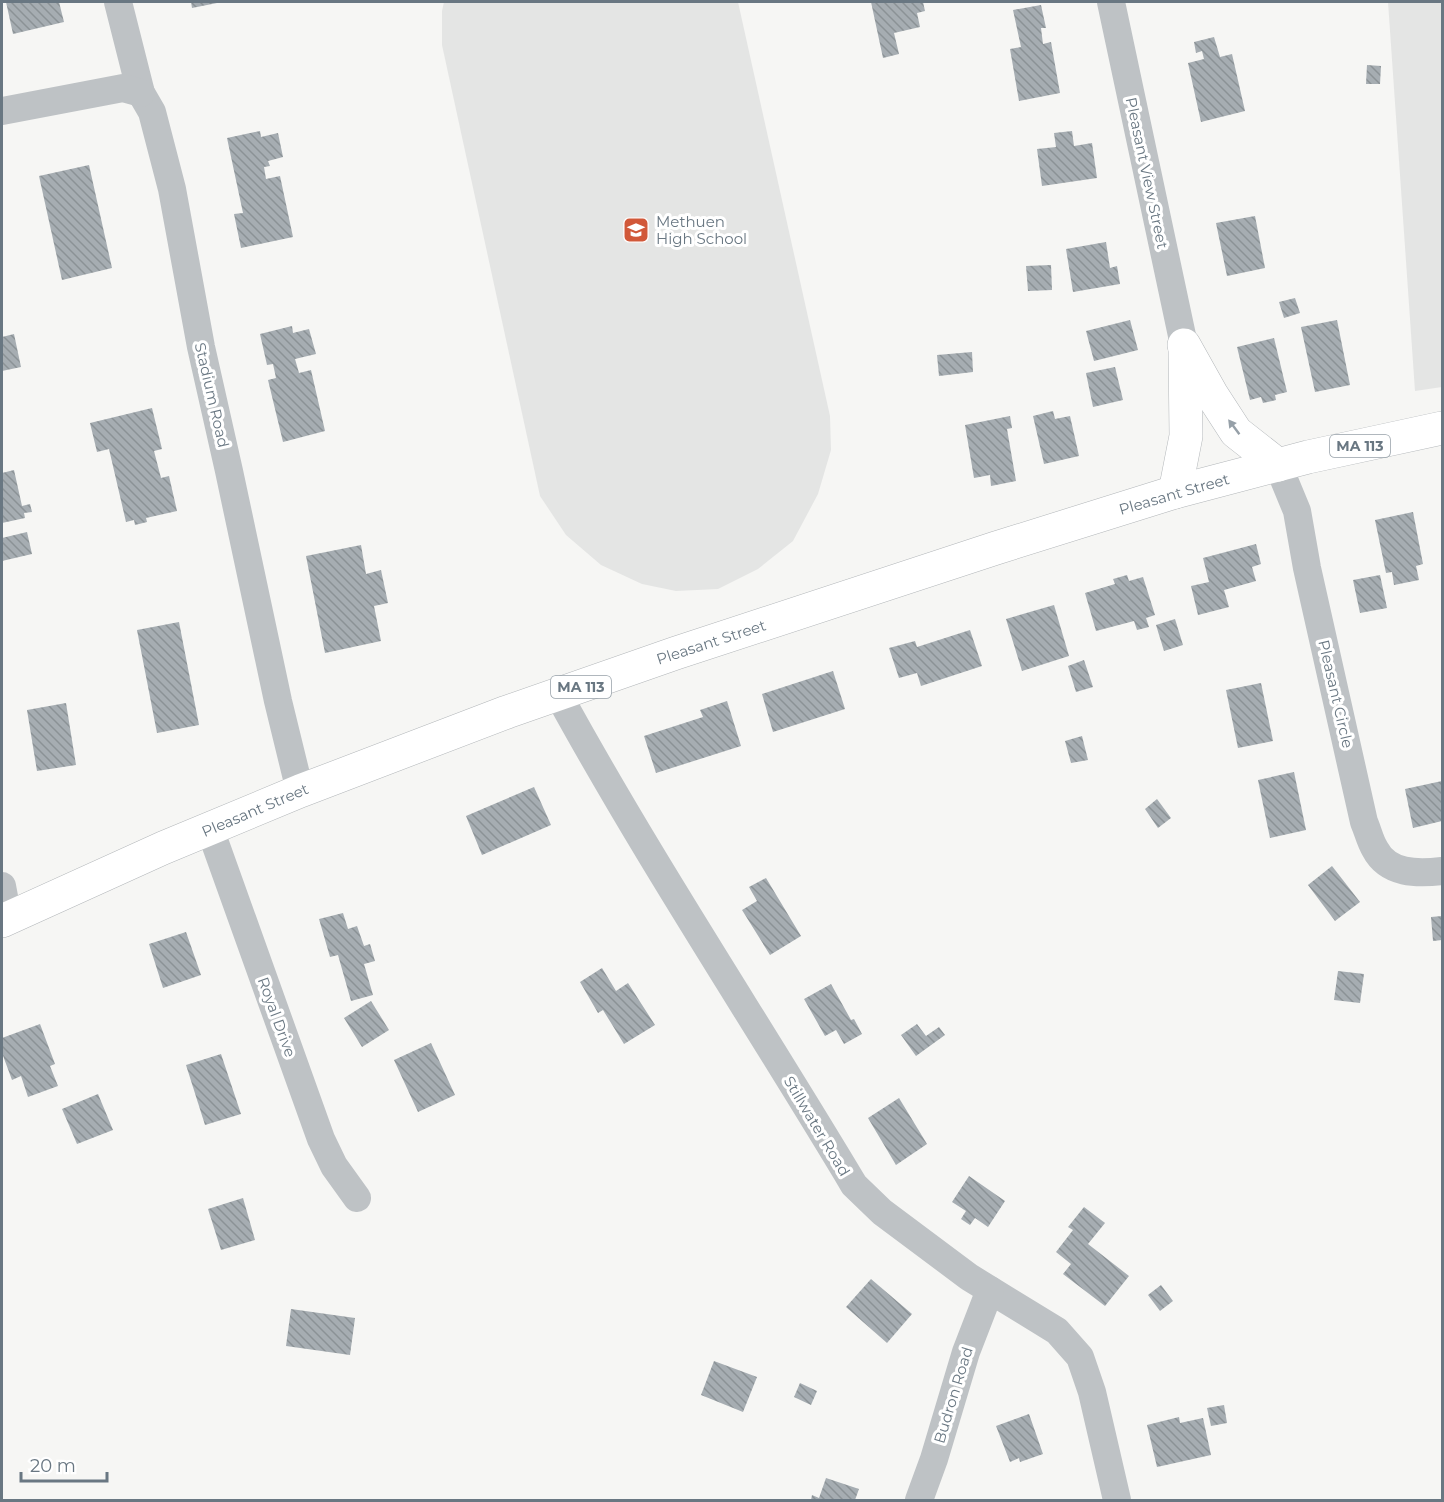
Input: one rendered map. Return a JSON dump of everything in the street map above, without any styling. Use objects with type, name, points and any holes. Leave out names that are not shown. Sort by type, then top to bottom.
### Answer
[{"type":"main road","points":[[1184,345],[1236,432],[1278,465]]},
{"type":"main road","points":[[1175,492],[1186,436],[1186,354],[1184,345]]},
{"type":"main road","name":"Pleasant Street","points":[[5,919],[300,791],[507,712],[676,653],[1175,492],[1308,457],[1443,428]]},
{"type":"street","name":"Stadium Road","points":[[118,2],[141,93],[152,112],[172,189],[201,347],[278,701],[300,791]]},
{"type":"street","name":"Pleasant View Street","points":[[1111,2],[1184,345]]},
{"type":"street","points":[[2,111],[123,88],[141,93]]},
{"type":"street","name":"Pleasant Circle","points":[[1278,465],[1296,511],[1364,822],[1374,849],[1383,862],[1402,871],[1443,871]]},
{"type":"street","name":"Stillwater Road","points":[[558,694],[596,764],[655,862],[854,1185],[882,1212],[969,1277],[1057,1331],[1080,1358],[1092,1392],[1117,1500]]},
{"type":"street","name":"Royal Drive","points":[[210,829],[321,1139],[334,1166],[357,1198]]},
{"type":"street","points":[[2,886],[5,919]]},
{"type":"street","name":"Budron Road","points":[[919,1500],[966,1352],[990,1290]]},
{"type":"shaded area","name":"Methuen High School","points":[[444,2],[738,2],[830,416],[831,450],[818,494],[793,541],[758,569],[718,589],[676,591],[642,584],[601,565],[566,535],[540,496],[442,45]]},
{"type":"shaded area","points":[[1388,2],[1442,2],[1442,387],[1415,391]]},
{"type":"building","points":[[6,2],[59,2],[64,22],[13,34]]},
{"type":"building","points":[[191,2],[217,2],[217,3],[192,8]]},
{"type":"building","points":[[871,2],[923,2],[925,11],[917,13],[920,27],[894,33],[899,54],[883,58]]},
{"type":"building","points":[[1041,5],[1046,28],[1041,28],[1043,44],[1051,42],[1060,93],[1019,101],[1010,49],[1021,47],[1013,10]]},
{"type":"building","points":[[1214,37],[1220,57],[1232,54],[1245,111],[1201,122],[1188,63],[1204,59],[1202,51],[1196,53],[1194,42]]},
{"type":"building","points":[[1367,65],[1381,66],[1380,84],[1366,84]]},
{"type":"building","points":[[260,131],[261,137],[278,133],[283,157],[268,161],[270,166],[264,167],[266,179],[280,176],[293,237],[241,248],[234,214],[243,213],[227,138]]},
{"type":"building","points":[[1072,131],[1074,146],[1092,143],[1097,178],[1042,186],[1037,149],[1056,147],[1054,133]]},
{"type":"building","points":[[89,165],[112,268],[62,280],[39,176]]},
{"type":"building","points":[[1255,216],[1265,268],[1227,276],[1216,223]]},
{"type":"building","points":[[1106,242],[1110,268],[1117,266],[1120,284],[1073,292],[1066,249]]},
{"type":"building","points":[[1051,265],[1052,290],[1028,291],[1026,266]]},
{"type":"building","points":[[1295,298],[1300,313],[1284,318],[1279,302]]},
{"type":"building","points":[[1130,320],[1138,350],[1094,361],[1086,331]]},
{"type":"building","points":[[1337,320],[1350,385],[1315,392],[1301,327]]},
{"type":"building","points":[[292,326],[293,333],[309,329],[316,354],[295,359],[299,373],[311,370],[325,431],[283,442],[268,380],[276,378],[273,364],[267,365],[260,334]]},
{"type":"building","points":[[14,334],[21,367],[2,371],[2,337]]},
{"type":"building","points":[[1274,338],[1287,392],[1275,395],[1276,400],[1263,403],[1261,397],[1250,400],[1237,347]]},
{"type":"building","points":[[972,352],[973,372],[939,376],[937,355]]},
{"type":"building","points":[[1115,367],[1123,400],[1093,407],[1086,373]]},
{"type":"building","points":[[152,408],[162,449],[154,451],[161,478],[169,476],[177,511],[146,518],[147,522],[135,525],[134,520],[126,522],[109,449],[97,452],[90,423]]},
{"type":"building","points":[[1053,411],[1055,419],[1070,416],[1079,456],[1044,464],[1033,416]]},
{"type":"building","points":[[1010,416],[1012,428],[1007,429],[1016,481],[991,486],[990,475],[974,478],[965,425]]},
{"type":"building","points":[[14,470],[22,506],[30,504],[32,512],[24,513],[25,518],[2,523],[2,473]]},
{"type":"building","points":[[1413,512],[1423,564],[1416,566],[1419,580],[1394,585],[1392,572],[1386,573],[1375,520]]},
{"type":"building","points":[[27,532],[32,554],[2,561],[2,538]]},
{"type":"building","points":[[1256,544],[1261,564],[1252,567],[1256,581],[1224,590],[1229,607],[1198,615],[1191,586],[1209,582],[1203,558]]},
{"type":"building","points":[[361,545],[366,574],[381,570],[388,603],[374,606],[381,641],[325,653],[306,556]]},
{"type":"building","points":[[1127,575],[1129,581],[1143,577],[1155,615],[1146,618],[1149,627],[1137,630],[1134,621],[1096,631],[1085,593],[1115,584],[1113,579]]},
{"type":"building","points":[[1380,575],[1387,608],[1360,613],[1353,580]]},
{"type":"building","points":[[1054,605],[1069,656],[1022,671],[1006,619]]},
{"type":"building","points":[[1175,619],[1183,645],[1164,651],[1156,625]]},
{"type":"building","points":[[179,622],[199,725],[157,733],[137,630]]},
{"type":"building","points":[[970,630],[982,666],[921,686],[917,673],[899,678],[889,648],[915,641],[917,647]]},
{"type":"building","points":[[1084,660],[1093,687],[1076,692],[1068,666]]},
{"type":"building","points":[[833,671],[845,709],[773,732],[762,694]]},
{"type":"building","points":[[1261,683],[1273,741],[1238,748],[1226,690]]},
{"type":"building","points":[[727,701],[741,746],[656,773],[644,736],[703,717],[700,710]]},
{"type":"building","points":[[66,703],[76,765],[37,771],[27,710]]},
{"type":"building","points":[[1082,736],[1088,760],[1071,763],[1065,741]]},
{"type":"building","points":[[1294,772],[1306,830],[1270,838],[1258,780]]},
{"type":"building","points":[[1442,781],[1442,821],[1413,828],[1405,789]]},
{"type":"building","points":[[534,787],[551,825],[482,855],[466,816]]},
{"type":"building","points":[[1157,799],[1171,818],[1158,828],[1145,809]]},
{"type":"building","points":[[1332,866],[1360,902],[1335,921],[1308,885]]},
{"type":"building","points":[[766,878],[801,936],[770,955],[742,910],[757,901],[749,887]]},
{"type":"building","points":[[343,913],[348,929],[357,926],[364,946],[370,944],[375,961],[364,964],[373,995],[351,1001],[338,955],[330,957],[319,919]]},
{"type":"building","points":[[1442,916],[1442,940],[1433,941],[1431,917]]},
{"type":"building","points":[[186,932],[201,975],[163,988],[149,944]]},
{"type":"building","points":[[602,968],[616,991],[628,983],[655,1025],[624,1044],[603,1010],[598,1013],[580,982]]},
{"type":"building","points":[[1338,971],[1364,974],[1360,1003],[1334,1000]]},
{"type":"building","points":[[831,984],[851,1020],[854,1019],[862,1034],[844,1044],[836,1030],[825,1036],[804,999]]},
{"type":"building","points":[[371,1001],[389,1030],[362,1047],[344,1018]]},
{"type":"building","points":[[40,1024],[55,1064],[50,1066],[58,1086],[28,1097],[21,1076],[12,1080],[2,1053],[2,1038]]},
{"type":"building","points":[[917,1024],[926,1036],[939,1027],[945,1035],[916,1056],[901,1035]]},
{"type":"building","points":[[431,1043],[455,1095],[418,1112],[394,1060]]},
{"type":"building","points":[[221,1054],[241,1114],[205,1125],[186,1065]]},
{"type":"building","points":[[98,1094],[113,1130],[77,1144],[62,1109]]},
{"type":"building","points":[[899,1098],[927,1144],[896,1165],[868,1118]]},
{"type":"building","points":[[969,1176],[1005,1201],[988,1227],[975,1218],[970,1225],[961,1219],[966,1211],[952,1202]]},
{"type":"building","points":[[243,1198],[255,1240],[221,1250],[208,1209]]},
{"type":"building","points":[[1084,1207],[1105,1223],[1088,1244],[1129,1276],[1105,1306],[1063,1274],[1071,1264],[1056,1252],[1073,1230],[1068,1227]]},
{"type":"building","points":[[871,1279],[912,1314],[887,1343],[846,1307]]},
{"type":"building","points":[[1161,1285],[1173,1301],[1160,1311],[1148,1295]]},
{"type":"building","points":[[291,1309],[355,1318],[350,1355],[286,1346]]},
{"type":"building","points":[[714,1361],[757,1377],[743,1412],[701,1395]]},
{"type":"building","points":[[800,1383],[817,1391],[811,1405],[794,1397]]},
{"type":"building","points":[[1224,1405],[1227,1423],[1211,1426],[1207,1408]]},
{"type":"building","points":[[1029,1414],[1043,1454],[1020,1462],[1019,1458],[1010,1462],[996,1426]]},
{"type":"building","points":[[1179,1417],[1180,1423],[1203,1418],[1211,1455],[1157,1467],[1147,1425]]},
{"type":"building","points":[[826,1478],[859,1489],[855,1500],[811,1500],[812,1495],[819,1498]]},
{"type":"place","name":"Methuen High School","points":[[636,230]]}]
